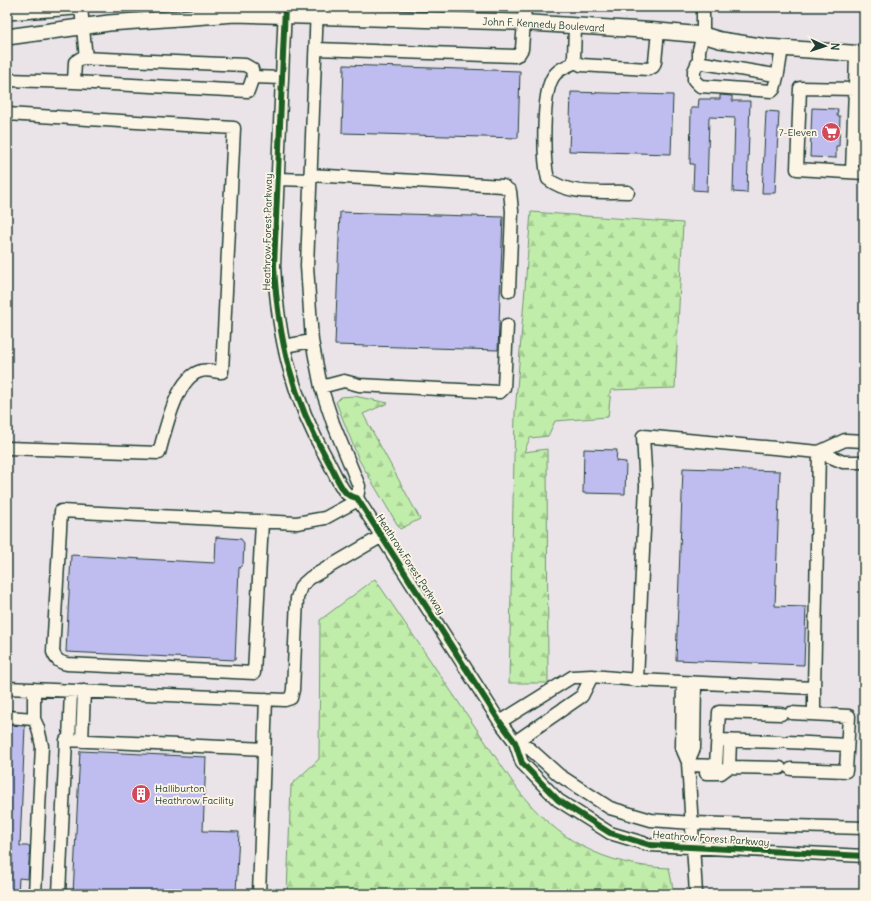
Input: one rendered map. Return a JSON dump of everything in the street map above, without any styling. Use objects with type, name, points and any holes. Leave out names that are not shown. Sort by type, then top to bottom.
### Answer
[{"type":"main road","points":[[7,12],[75,7]]},
{"type":"main road","name":"John F. Kennedy Boulevard","points":[[7,37],[84,28],[116,22],[220,15],[317,12],[658,31],[703,35],[720,40],[782,48],[860,54]]},
{"type":"street","points":[[81,7],[86,59]]},
{"type":"street","points":[[316,49],[515,56],[519,54],[522,49],[525,7]]},
{"type":"street","points":[[703,7],[703,35],[699,50],[699,60],[694,71],[694,80],[700,86],[772,91],[774,89],[778,73],[782,48]]},
{"type":"street","name":"Heathrow Forest Parkway","points":[[285,12],[274,266],[276,303],[284,346],[296,394],[311,432],[346,494],[358,499],[500,722],[515,742],[522,763],[558,800],[610,833],[650,845],[864,856]]},
{"type":"street","points":[[262,522],[254,673],[67,664],[60,662],[56,658],[53,652],[61,512],[262,522],[311,522],[332,515],[358,499],[359,486],[333,423],[321,387],[312,341],[306,266],[317,12]]},
{"type":"street","points":[[575,26],[574,58],[576,62],[581,65],[648,69],[653,67],[655,62],[658,31]]},
{"type":"street","points":[[859,89],[800,88],[798,169],[858,173],[860,54]]},
{"type":"street","points":[[7,80],[248,91],[253,78],[252,69],[245,65],[81,58],[75,62],[74,82]]},
{"type":"street","points":[[699,60],[703,63],[753,72],[775,75],[778,73]]},
{"type":"street","points":[[576,62],[560,69],[553,76],[548,87],[545,136],[548,178],[561,187],[583,191],[628,192]]},
{"type":"street","points":[[253,78],[282,78]]},
{"type":"street","points":[[7,114],[234,128],[222,372],[200,371],[185,381],[166,426],[159,453],[7,448]]},
{"type":"street","points":[[278,179],[310,178],[502,186],[510,191],[512,211],[509,291]]},
{"type":"street","points":[[321,387],[344,381],[359,385],[500,392],[504,388],[507,325]]},
{"type":"street","points":[[284,346],[312,341]]},
{"type":"street","points":[[637,680],[646,486],[643,436],[819,452],[843,462],[864,462]]},
{"type":"street","points":[[819,452],[845,440],[864,441]]},
{"type":"street","points":[[814,714],[819,452]]},
{"type":"street","points":[[7,688],[285,700],[291,698],[293,690],[297,598],[302,586],[310,578],[382,536]]},
{"type":"street","points":[[500,722],[572,677],[592,676],[689,683],[814,688]]},
{"type":"street","points":[[515,742],[582,696],[592,676]]},
{"type":"street","points":[[689,683],[694,748],[688,767],[696,894]]},
{"type":"street","points":[[34,689],[34,719],[38,728],[42,746],[35,894]]},
{"type":"street","points":[[59,894],[66,740],[69,740],[71,691]]},
{"type":"street","points":[[82,741],[84,691]]},
{"type":"street","points":[[259,894],[266,699]]},
{"type":"street","points":[[688,767],[721,773],[729,767],[846,771],[849,716],[719,712],[729,767]]},
{"type":"street","points":[[7,717],[34,719]]},
{"type":"street","points":[[69,740],[264,749]]},
{"type":"street","points":[[688,767],[716,766],[724,740]]},
{"type":"street","points":[[724,740],[847,745]]},
{"type":"street","name":"Heathrow Forest Parkway","points":[[515,742],[530,749],[559,775],[610,808],[651,820],[692,823],[864,828]]},
{"type":"green space","points":[[531,212],[683,223],[675,388],[611,390],[608,417],[555,421],[548,436],[530,438],[524,452],[547,449],[548,683],[509,683],[515,414]]},
{"type":"green space","points":[[354,396],[388,403],[363,414],[420,519],[400,529],[359,460],[336,402],[341,397]]},
{"type":"green space","points":[[375,579],[518,790],[533,808],[566,836],[603,856],[623,862],[645,866],[669,868],[674,894],[287,894],[291,785],[319,759],[320,620]]},
{"type":"building","points":[[344,65],[520,71],[518,138],[342,133]]},
{"type":"building","points":[[571,92],[673,95],[671,154],[569,151]]},
{"type":"building","points":[[720,95],[732,96],[732,101],[750,101],[747,193],[733,192],[735,118],[709,117],[707,191],[693,190],[694,164],[690,164],[691,108],[698,108],[699,99],[720,99]]},
{"type":"building","points":[[812,108],[838,109],[837,116],[840,116],[839,146],[836,146],[836,158],[810,157]]},
{"type":"building","points":[[766,111],[779,112],[775,193],[762,193]]},
{"type":"building","points":[[340,212],[503,217],[498,350],[335,345]]},
{"type":"building","points":[[584,449],[617,450],[616,461],[626,462],[625,494],[583,493]]},
{"type":"building","points":[[683,468],[780,471],[775,606],[806,607],[804,665],[676,660]]},
{"type":"building","points":[[216,537],[241,539],[244,543],[243,564],[239,568],[235,660],[66,652],[71,555],[215,563]]},
{"type":"building","points":[[7,725],[25,726],[20,846],[30,846],[28,879],[19,878],[18,894],[7,894]]},
{"type":"building","name":"Halliburton Heathrow Facility","points":[[80,751],[206,757],[203,831],[239,832],[236,894],[73,894]]},
{"type":"cycle path","points":[[285,7],[274,266],[283,343],[296,391],[316,438],[341,487],[347,494],[357,498],[500,722],[515,742],[522,763],[558,800],[610,833],[650,845],[864,856]]},
{"type":"place","name":"7-Eleven","points":[[831,132]]},
{"type":"place","name":"Halliburton Heathrow Facility","points":[[141,794]]}]
